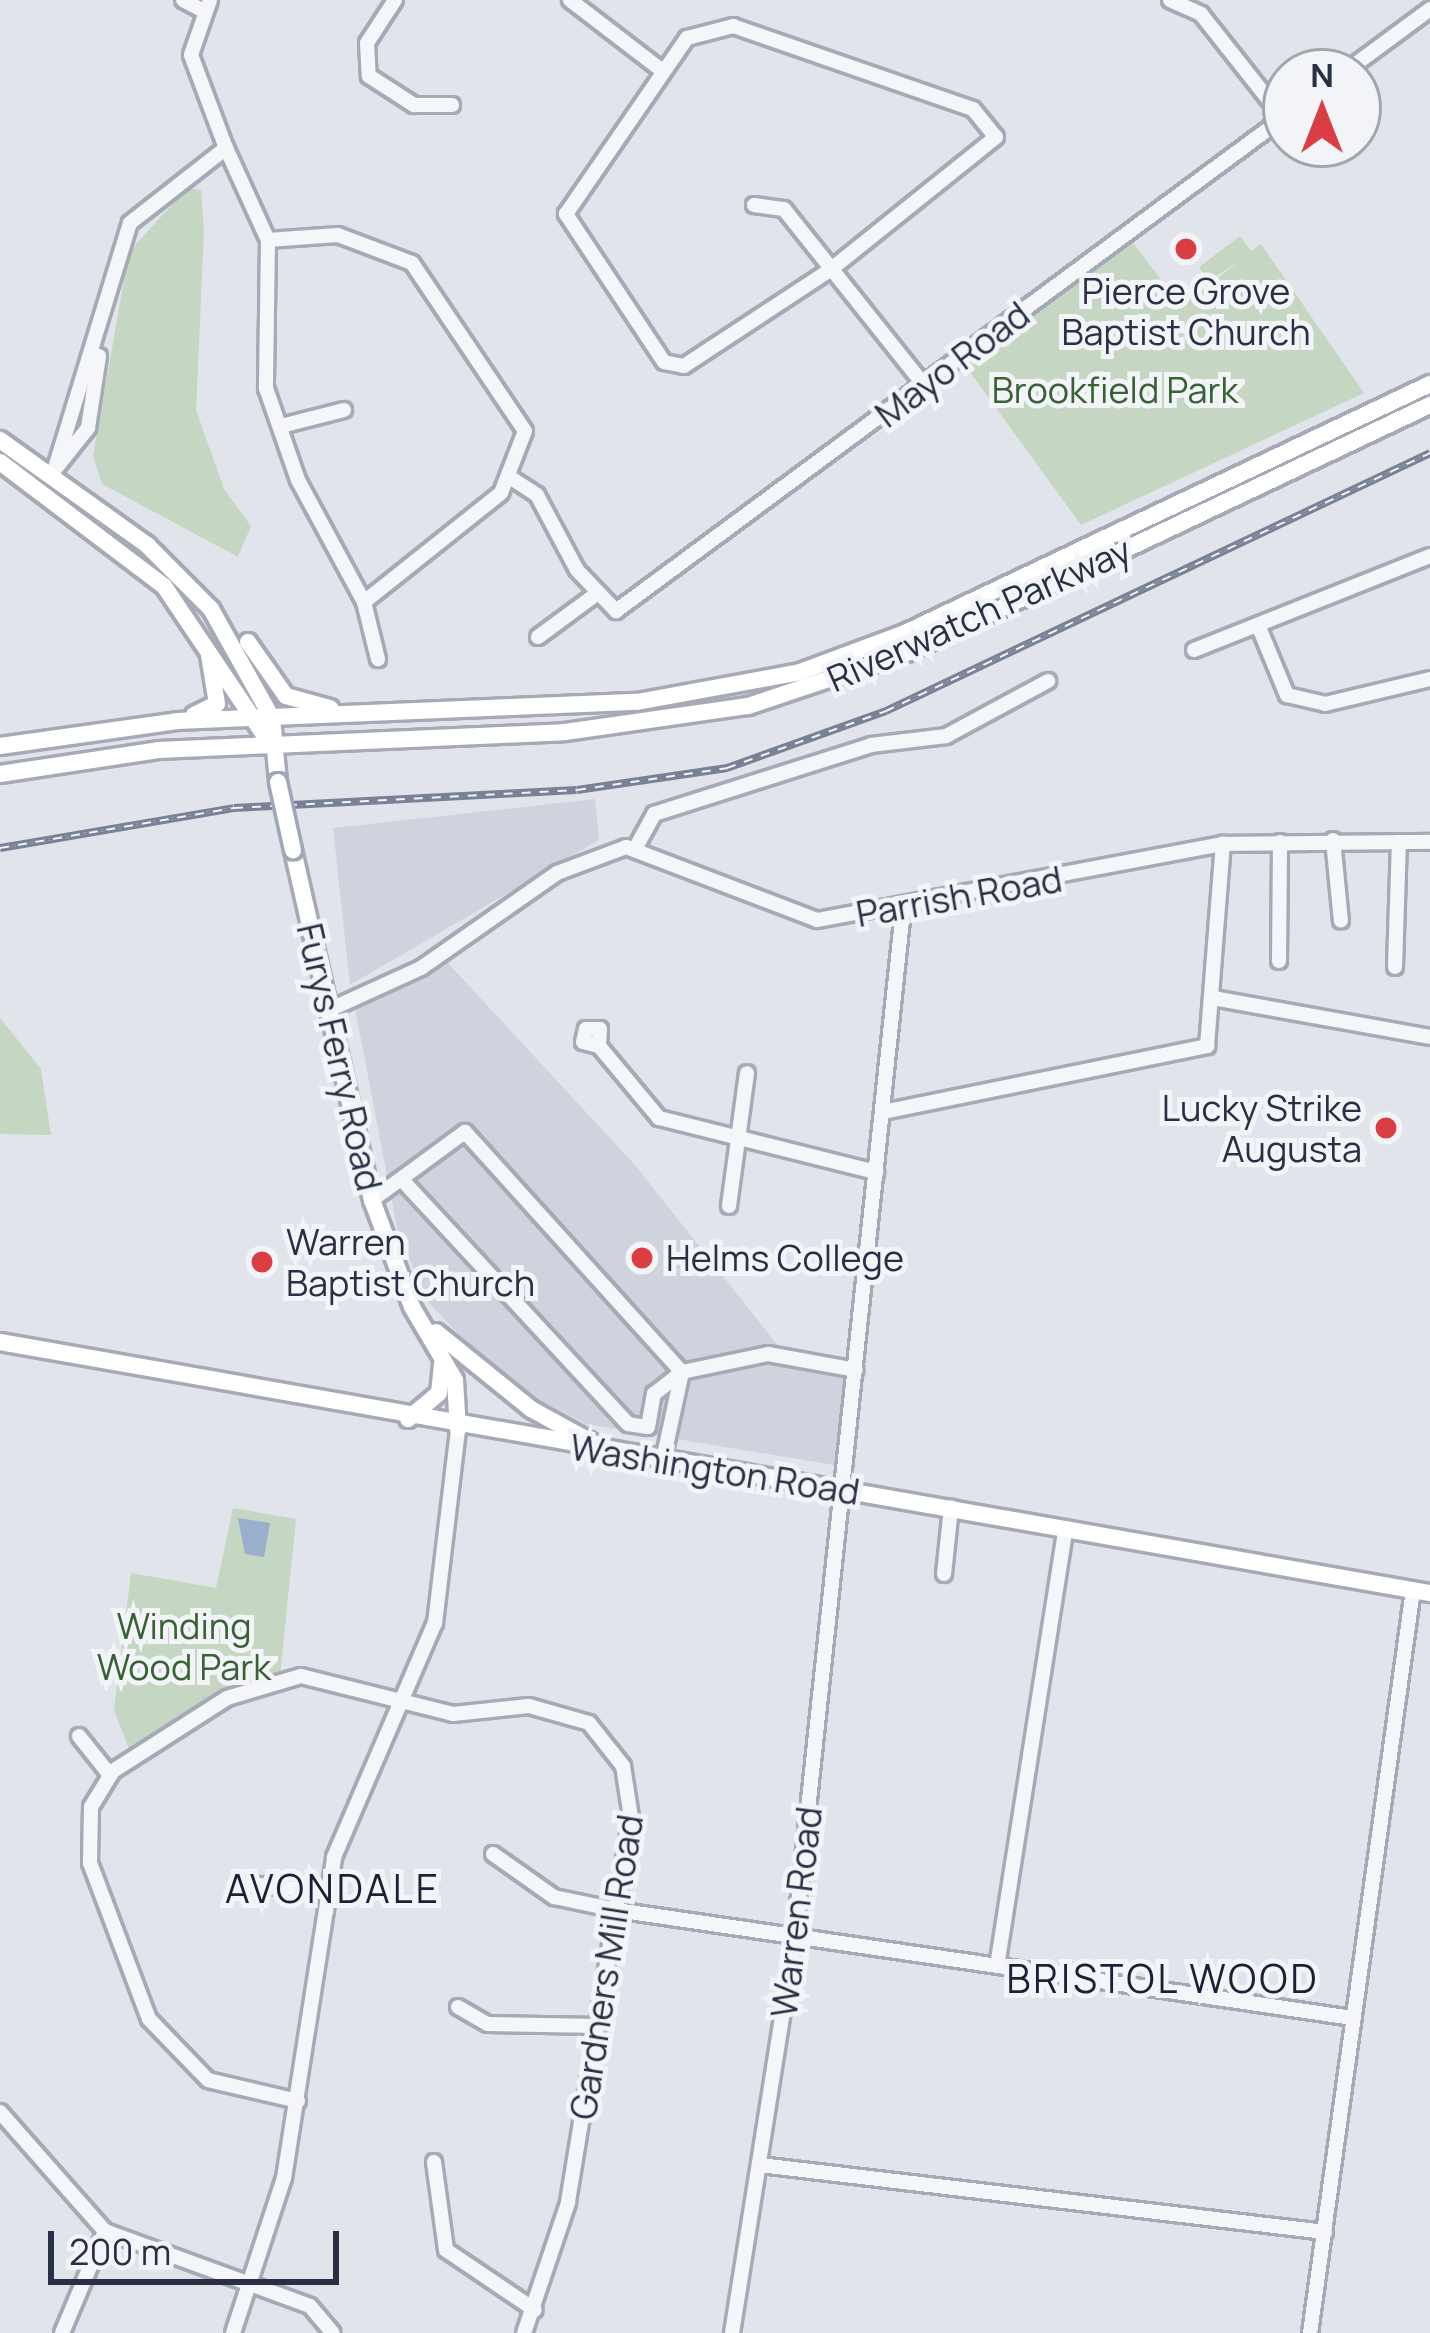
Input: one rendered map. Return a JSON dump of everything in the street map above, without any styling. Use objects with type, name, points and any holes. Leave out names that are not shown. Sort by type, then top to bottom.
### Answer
[{"type":"main road","name":"Riverwatch Parkway","points":[[0,746],[249,716],[637,702],[800,672],[1430,384]]},
{"type":"main road","name":"Riverwatch Parkway","points":[[0,774],[269,742],[565,732],[802,692],[909,652],[1430,405]]},
{"type":"main road","points":[[0,440],[53,471],[211,610],[233,621],[286,696],[355,713]]},
{"type":"main road","name":"Furys Ferry Road","points":[[0,462],[194,622],[269,742]]},
{"type":"main road","points":[[211,610],[272,718]]},
{"type":"main road","points":[[178,721],[217,704],[194,622]]},
{"type":"main road","name":"Furys Ferry Road","points":[[272,718],[269,742],[372,1200],[412,1307],[442,1356],[458,1429]]},
{"type":"main road","points":[[412,1307],[468,1365],[611,1453]]},
{"type":"main road","name":"Washington Road","points":[[0,1342],[458,1429],[846,1489],[1422,1592]]},
{"type":"main road","points":[[408,1419],[439,1394],[442,1356]]},
{"type":"street","points":[[183,0],[206,5],[195,81],[268,240],[260,350],[281,426],[364,602],[378,659]]},
{"type":"street","points":[[395,0],[367,43],[369,76],[414,106],[452,105]]},
{"type":"street","points":[[570,0],[660,68]]},
{"type":"street","points":[[1170,0],[1201,14],[1262,90]]},
{"type":"street","points":[[1377,48],[1430,9]]},
{"type":"street","points":[[733,26],[986,116],[996,137],[988,149],[830,270],[704,361],[664,362],[566,214],[660,68],[700,30],[733,26]]},
{"type":"street","name":"Mayo Road","points":[[596,595],[616,611],[1262,133]]},
{"type":"street","points":[[39,492],[88,428],[98,345],[130,223],[226,148]]},
{"type":"street","points":[[754,205],[784,209],[924,386]]},
{"type":"street","points":[[268,240],[338,235],[412,263],[518,412],[511,478],[364,602]]},
{"type":"street","points":[[281,426],[344,410]]},
{"type":"street","points":[[511,478],[537,495],[596,595],[538,637]]},
{"type":"street","points":[[1194,650],[1430,556]]},
{"type":"street","points":[[1258,625],[1287,694],[1325,704],[1430,680]]},
{"type":"street","points":[[329,1010],[421,968],[557,873],[636,847],[654,814],[871,745],[946,736],[1048,681]]},
{"type":"street","points":[[1333,840],[1341,921]]},
{"type":"street","points":[[1279,961],[1280,842]]},
{"type":"street","points":[[1395,967],[1399,842]]},
{"type":"street","name":"Parrish Road","points":[[636,847],[817,920],[903,910],[1223,844],[1430,842]]},
{"type":"street","points":[[883,1112],[1207,1046],[1223,844]]},
{"type":"street","name":"Warren Road","points":[[732,2333],[795,1933],[846,1489],[903,910]]},
{"type":"street","points":[[1213,998],[1430,1037]]},
{"type":"street","points":[[599,1046],[658,1118],[734,1134],[829,1168],[877,1172]]},
{"type":"street","points":[[729,1206],[734,1134],[747,1073]]},
{"type":"street","points":[[372,1200],[404,1182],[465,1132],[682,1372]]},
{"type":"street","points":[[404,1182],[628,1424],[648,1427],[654,1394],[682,1372],[768,1354],[856,1370]]},
{"type":"street","points":[[662,1460],[682,1372]]},
{"type":"street","points":[[233,2333],[251,2283],[298,2101],[334,1857],[435,1623],[458,1429]]},
{"type":"street","points":[[944,1574],[951,1507]]},
{"type":"street","points":[[998,1960],[1065,1529]]},
{"type":"street","points":[[1310,2333],[1422,1592]]},
{"type":"street","name":"Gardners Mill Road","points":[[110,1775],[155,1733],[227,1698],[301,1676],[406,1698],[453,1714],[567,1713],[606,1738],[632,1795],[568,2204],[524,2333]]},
{"type":"street","points":[[79,1736],[110,1775],[91,1807],[90,1863],[149,2019],[208,2080],[298,2101]]},
{"type":"street","points":[[493,1854],[554,1897],[616,1910],[998,1960],[1354,2018]]},
{"type":"street","points":[[251,1884],[329,1893]]},
{"type":"street","points":[[458,2007],[488,2024],[598,2026]]},
{"type":"street","points":[[0,2112],[105,2231],[310,2306],[333,2333]]},
{"type":"street","points":[[434,2162],[446,2250],[535,2310]]},
{"type":"street","points":[[760,2165],[1325,2232]]},
{"type":"street","points":[[62,2333],[105,2231]]},
{"type":"shaded area","points":[[595,799],[599,840],[350,985],[333,828]]},
{"type":"shaded area","points":[[446,961],[635,1165],[779,1347],[849,1358],[834,1465],[586,1424],[502,1380],[428,1302],[398,1233],[355,1008]]},
{"type":"green space","points":[[187,188],[201,190],[204,231],[196,410],[224,489],[251,526],[238,557],[102,484],[93,456],[129,252]]},
{"type":"green space","name":"Brookfield Park","points":[[1240,236],[1251,251],[1261,244],[1364,393],[1081,525],[962,361],[1130,239],[1181,306],[1241,260],[1209,281],[1199,267]]},
{"type":"green space","points":[[0,1018],[41,1069],[51,1135],[0,1134]]},
{"type":"green space","name":"Winding Wood Park","points":[[233,1508],[296,1519],[280,1676],[234,1689],[129,1749],[114,1710],[131,1573],[216,1588]]},
{"type":"water","points":[[238,1518],[270,1523],[264,1557],[245,1554]]},
{"type":"railway","points":[[0,848],[234,808],[577,790],[727,768],[886,711],[1430,453]]},
{"type":"place","name":"Pierce Grove Baptist Church","points":[[1186,249]]},
{"type":"place","name":"Lucky Strike Augusta","points":[[1386,1128]]},
{"type":"place","name":"Helms College","points":[[642,1258]]},
{"type":"place","name":"Warren Baptist Church","points":[[262,1262]]},
{"type":"district","name":"AVONDALE","points":[[333,1888]]},
{"type":"district","name":"BRISTOL WOOD","points":[[1163,1978]]}]
